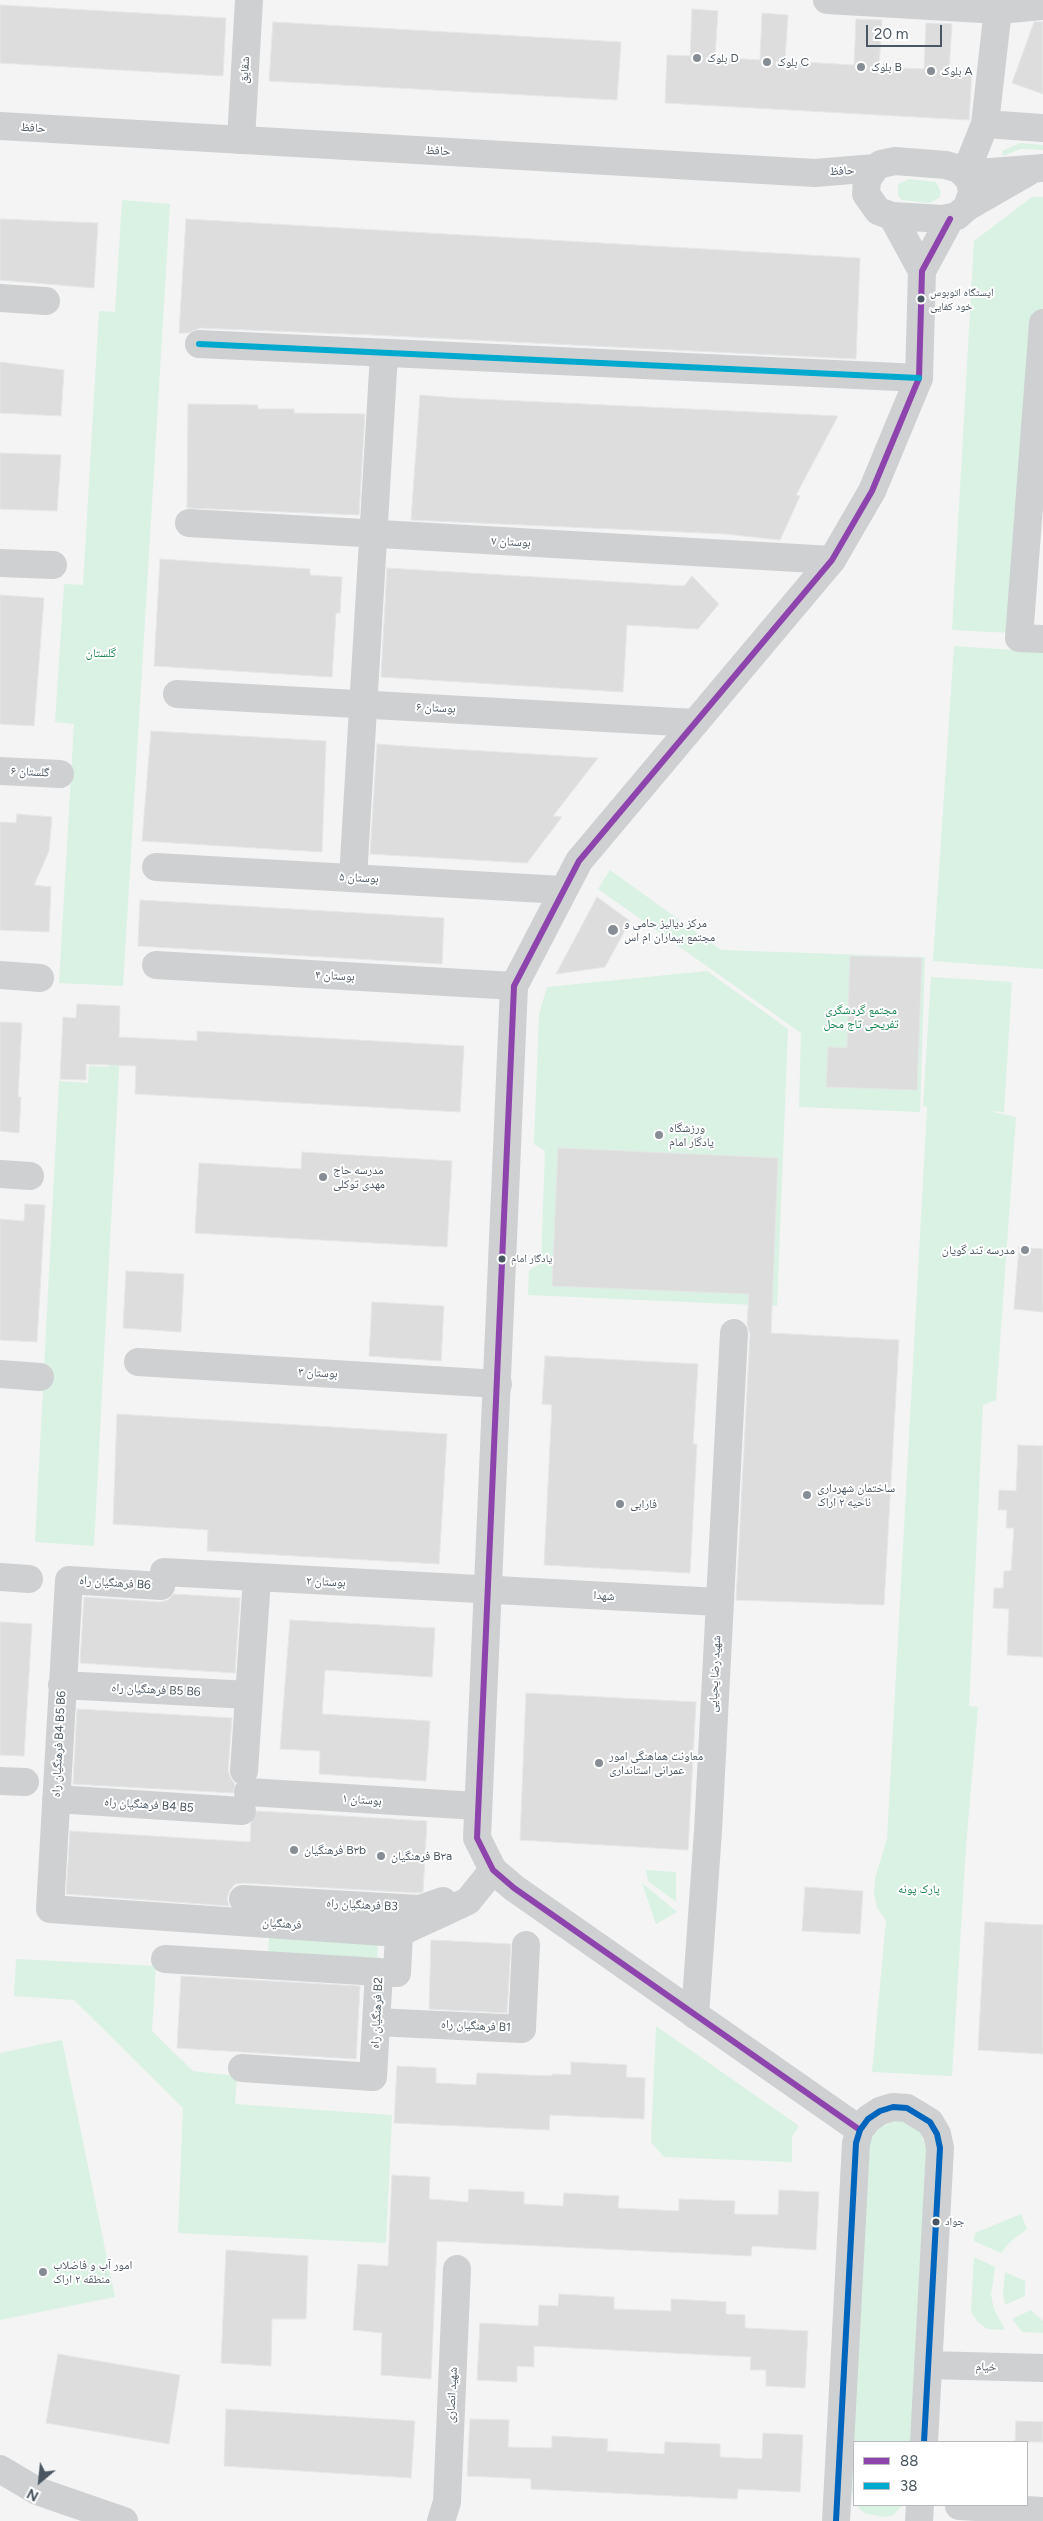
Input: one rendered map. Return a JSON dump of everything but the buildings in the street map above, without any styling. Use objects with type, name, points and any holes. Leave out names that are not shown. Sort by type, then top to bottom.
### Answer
[{"type":"street","name":"شقایق","points":[[241,140],[249,0]]},
{"type":"street","points":[[827,0],[1043,6]]},
{"type":"street","points":[[965,174],[985,124],[999,5]]},
{"type":"street","points":[[985,124],[1043,128]]},
{"type":"street","name":"حافظ","points":[[0,126],[815,173],[875,168],[881,164],[895,161],[946,165],[959,169],[965,174]]},
{"type":"street","points":[[869,201],[866,187],[867,180],[875,168]]},
{"type":"street","points":[[965,174],[1039,168]]},
{"type":"street","points":[[815,173],[869,201],[878,211],[892,216],[959,213],[1039,168]]},
{"type":"street","points":[[922,271],[972,193],[969,179],[965,174]]},
{"type":"street","points":[[860,2130],[514,1888],[485,1879],[476,1838],[489,1590],[514,986],[562,890],[579,861],[832,560],[872,491],[919,378],[922,271],[892,216]]},
{"type":"street","points":[[0,298],[46,301]]},
{"type":"street","points":[[1043,323],[1019,638],[1043,639]]},
{"type":"street","points":[[199,344],[919,378]]},
{"type":"street","points":[[354,878],[384,354]]},
{"type":"street","name":"بوستان ۷","points":[[189,523],[832,560]]},
{"type":"street","points":[[0,563],[52,566]]},
{"type":"street","name":"بوستان ۶","points":[[177,694],[695,723]]},
{"type":"street","name":"گلستان ۶","points":[[0,771],[60,774]]},
{"type":"street","name":"بوستان ۵","points":[[156,867],[562,890]]},
{"type":"street","name":"بوستان ۴","points":[[156,965],[514,986]]},
{"type":"street","points":[[0,975],[40,978]]},
{"type":"street","points":[[0,1174],[30,1176]]},
{"type":"street","name":"شهید رضا یحیایی","points":[[695,2015],[708,1831],[718,1602],[734,1333]]},
{"type":"street","name":"بوستان ۳","points":[[138,1362],[498,1384]]},
{"type":"street","points":[[0,1374],[40,1377]]},
{"type":"street","points":[[0,1577],[29,1579]]},
{"type":"street","name":"بوستان ۲","points":[[163,1579],[489,1590]]},
{"type":"street","name":"فرهنگیان راه B6","points":[[69,1580],[163,1579]]},
{"type":"street","name":"فرهنگیان راه B4 B5 B6","points":[[50,1909],[69,1580]]},
{"type":"street","name":"شهدا","points":[[489,1590],[718,1602]]},
{"type":"street","points":[[245,1792],[256,1593]]},
{"type":"street","name":"فرهنگیان راه B5 B6","points":[[62,1685],[249,1695]]},
{"type":"street","name":"بوستان ۱","points":[[245,1792],[477,1806]]},
{"type":"street","name":"فرهنگیان راه B4 B5","points":[[56,1799],[245,1792]]},
{"type":"street","name":"فرهنگیان","points":[[50,1909],[240,1910],[399,1933],[468,1901],[485,1879]]},
{"type":"street","name":"فرهنگیان راه B3","points":[[240,1910],[420,1909],[485,1879]]},
{"type":"street","points":[[235,1963],[240,1910]]},
{"type":"street","points":[[379,1972],[397,1973],[399,1933]]},
{"type":"street","name":"فرهنگیان راه B1","points":[[376,2022],[522,2029],[526,1945]]},
{"type":"street","name":"فرهنگیان راه B2","points":[[165,1959],[379,1972],[373,2078],[242,2068]]},
{"type":"street","points":[[836,2521],[856,2143],[860,2130],[868,2119],[880,2111],[893,2107],[905,2108],[930,2122],[937,2134],[940,2148],[924,2441]]},
{"type":"street","name":"شهید انصاری","points":[[441,2521],[447,2502],[457,2269]]},
{"type":"street","name":"خیام","points":[[928,2364],[1043,2368]]},
{"type":"street","points":[[0,2469],[37,2491],[124,2521]]},
{"type":"street","points":[[919,2521],[920,2506]]},
{"type":"street","points":[[959,2506],[1043,2510]]},
{"type":"green space","points":[[1020,143],[1043,145],[1043,150],[1020,149],[1003,156],[1002,151]]},
{"type":"green space","points":[[909,179],[936,182],[941,192],[939,198],[929,203],[902,200],[898,195],[898,184]]},
{"type":"green space","points":[[1032,197],[1043,197],[1043,313],[1034,312],[1011,633],[952,630],[974,241]]},
{"type":"green space","name":"گلستان","points":[[122,200],[170,204],[123,986],[59,983],[74,724],[55,722],[64,584],[83,585],[99,311],[115,312]]},
{"type":"green space","points":[[954,646],[1043,652],[1043,969],[933,961]]},
{"type":"green space","name":"مجتمع گردشگری تفریحی تاج محل","points":[[610,870],[721,950],[925,957],[920,1112],[799,1107],[801,1033],[598,889]]},
{"type":"green space","name":"ورزشگاه یادگار امام","points":[[707,971],[788,1029],[777,1306],[528,1295],[529,1270],[541,1263],[545,1151],[534,1144],[539,1014],[547,987]]},
{"type":"green space","name":"پارک پونه","points":[[931,977],[1012,982],[1004,1112],[988,1111],[1016,1117],[996,1400],[983,1405],[969,1706],[978,1707],[966,1846],[952,2076],[872,2072],[886,1920],[877,1908],[874,1893],[875,1878],[887,1839],[927,1107],[923,1106]]},
{"type":"green space","points":[[110,1052],[120,1052],[94,1546],[35,1542],[59,1081],[88,1083],[89,1066],[109,1067]]},
{"type":"green space","points":[[646,1870],[676,1872],[676,1902],[648,1881]]},
{"type":"green space","points":[[642,1883],[677,1912],[656,1924]]},
{"type":"green space","points":[[269,1937],[378,1944],[377,1960],[268,1953]]},
{"type":"green space","points":[[16,1959],[156,1966],[152,2031],[193,2071],[237,2076],[235,2104],[392,2115],[386,2243],[178,2233],[183,2108],[74,2000],[14,1996]]},
{"type":"green space","points":[[656,2026],[799,2126],[792,2137],[792,2162],[664,2157],[651,2142]]},
{"type":"green space","points":[[62,2040],[115,2297],[0,2320],[0,2053]]},
{"type":"green space","points":[[894,2121],[904,2121],[920,2131],[926,2149],[911,2441],[853,2441],[869,2145],[877,2129]]},
{"type":"green space","points":[[1021,2214],[1027,2229],[1010,2242],[1001,2253],[974,2241],[975,2233]]},
{"type":"green space","points":[[974,2257],[995,2267],[991,2295],[994,2309],[1005,2330],[987,2329],[978,2322],[971,2312]]},
{"type":"green space","points":[[1005,2272],[1025,2281],[1025,2296],[1005,2305],[1003,2294]]},
{"type":"green space","points":[[1031,2310],[1043,2321],[1043,2333],[1022,2332],[1012,2319]]},
{"type":"green space","points":[[853,2449],[853,2496],[851,2487]]},
{"type":"green space","points":[[857,2506],[902,2506],[893,2515],[883,2517],[864,2513]]},
{"type":"transit line","name":"88","points":[[860,2130],[514,1888],[493,1870],[477,1838],[514,986],[579,861],[832,560],[872,491],[919,378],[922,271],[950,219]]},
{"type":"transit line","name":"38","points":[[199,344],[919,378]]},
{"type":"transit line","points":[[836,2521],[856,2143],[860,2130],[868,2119],[880,2111],[893,2107],[907,2108],[930,2122],[937,2134],[940,2148],[924,2441]]},
{"type":"place","name":"بلوک D","points":[[697,58]]},
{"type":"place","name":"بلوک C","points":[[767,62]]},
{"type":"place","name":"بلوک B","points":[[861,67]]},
{"type":"place","name":"بلوک A","points":[[931,71]]},
{"type":"place","name":"ایستگاه اتوبوس خود کفایی","points":[[921,299]]},
{"type":"place","name":"مرکز دیالیز حامی و مجتمع بیماران ام اس","points":[[613,930]]},
{"type":"place","name":"ورزشگاه یادگار امام","points":[[659,1135]]},
{"type":"place","name":"مدرسه حاج مهدی توکلی","points":[[323,1177]]},
{"type":"place","name":"مدرسه تند گویان","points":[[1025,1250]]},
{"type":"place","name":"یادگار امام","points":[[502,1259]]},
{"type":"place","name":"ساختمان شهرداری ناحیه ۲ اراک","points":[[807,1495]]},
{"type":"place","name":"فارابی","points":[[620,1504]]},
{"type":"place","name":"معاونت هماهنگی امور عمرانی استانداری","points":[[599,1763]]},
{"type":"place","name":"فرهنگیان B۳b","points":[[294,1850]]},
{"type":"place","name":"فرهنگیان B۳a","points":[[381,1856]]},
{"type":"place","name":"جواد","points":[[936,2222]]},
{"type":"place","name":"امور آب و فاضلاب منطقه ۲ اراک","points":[[43,2272]]}]
